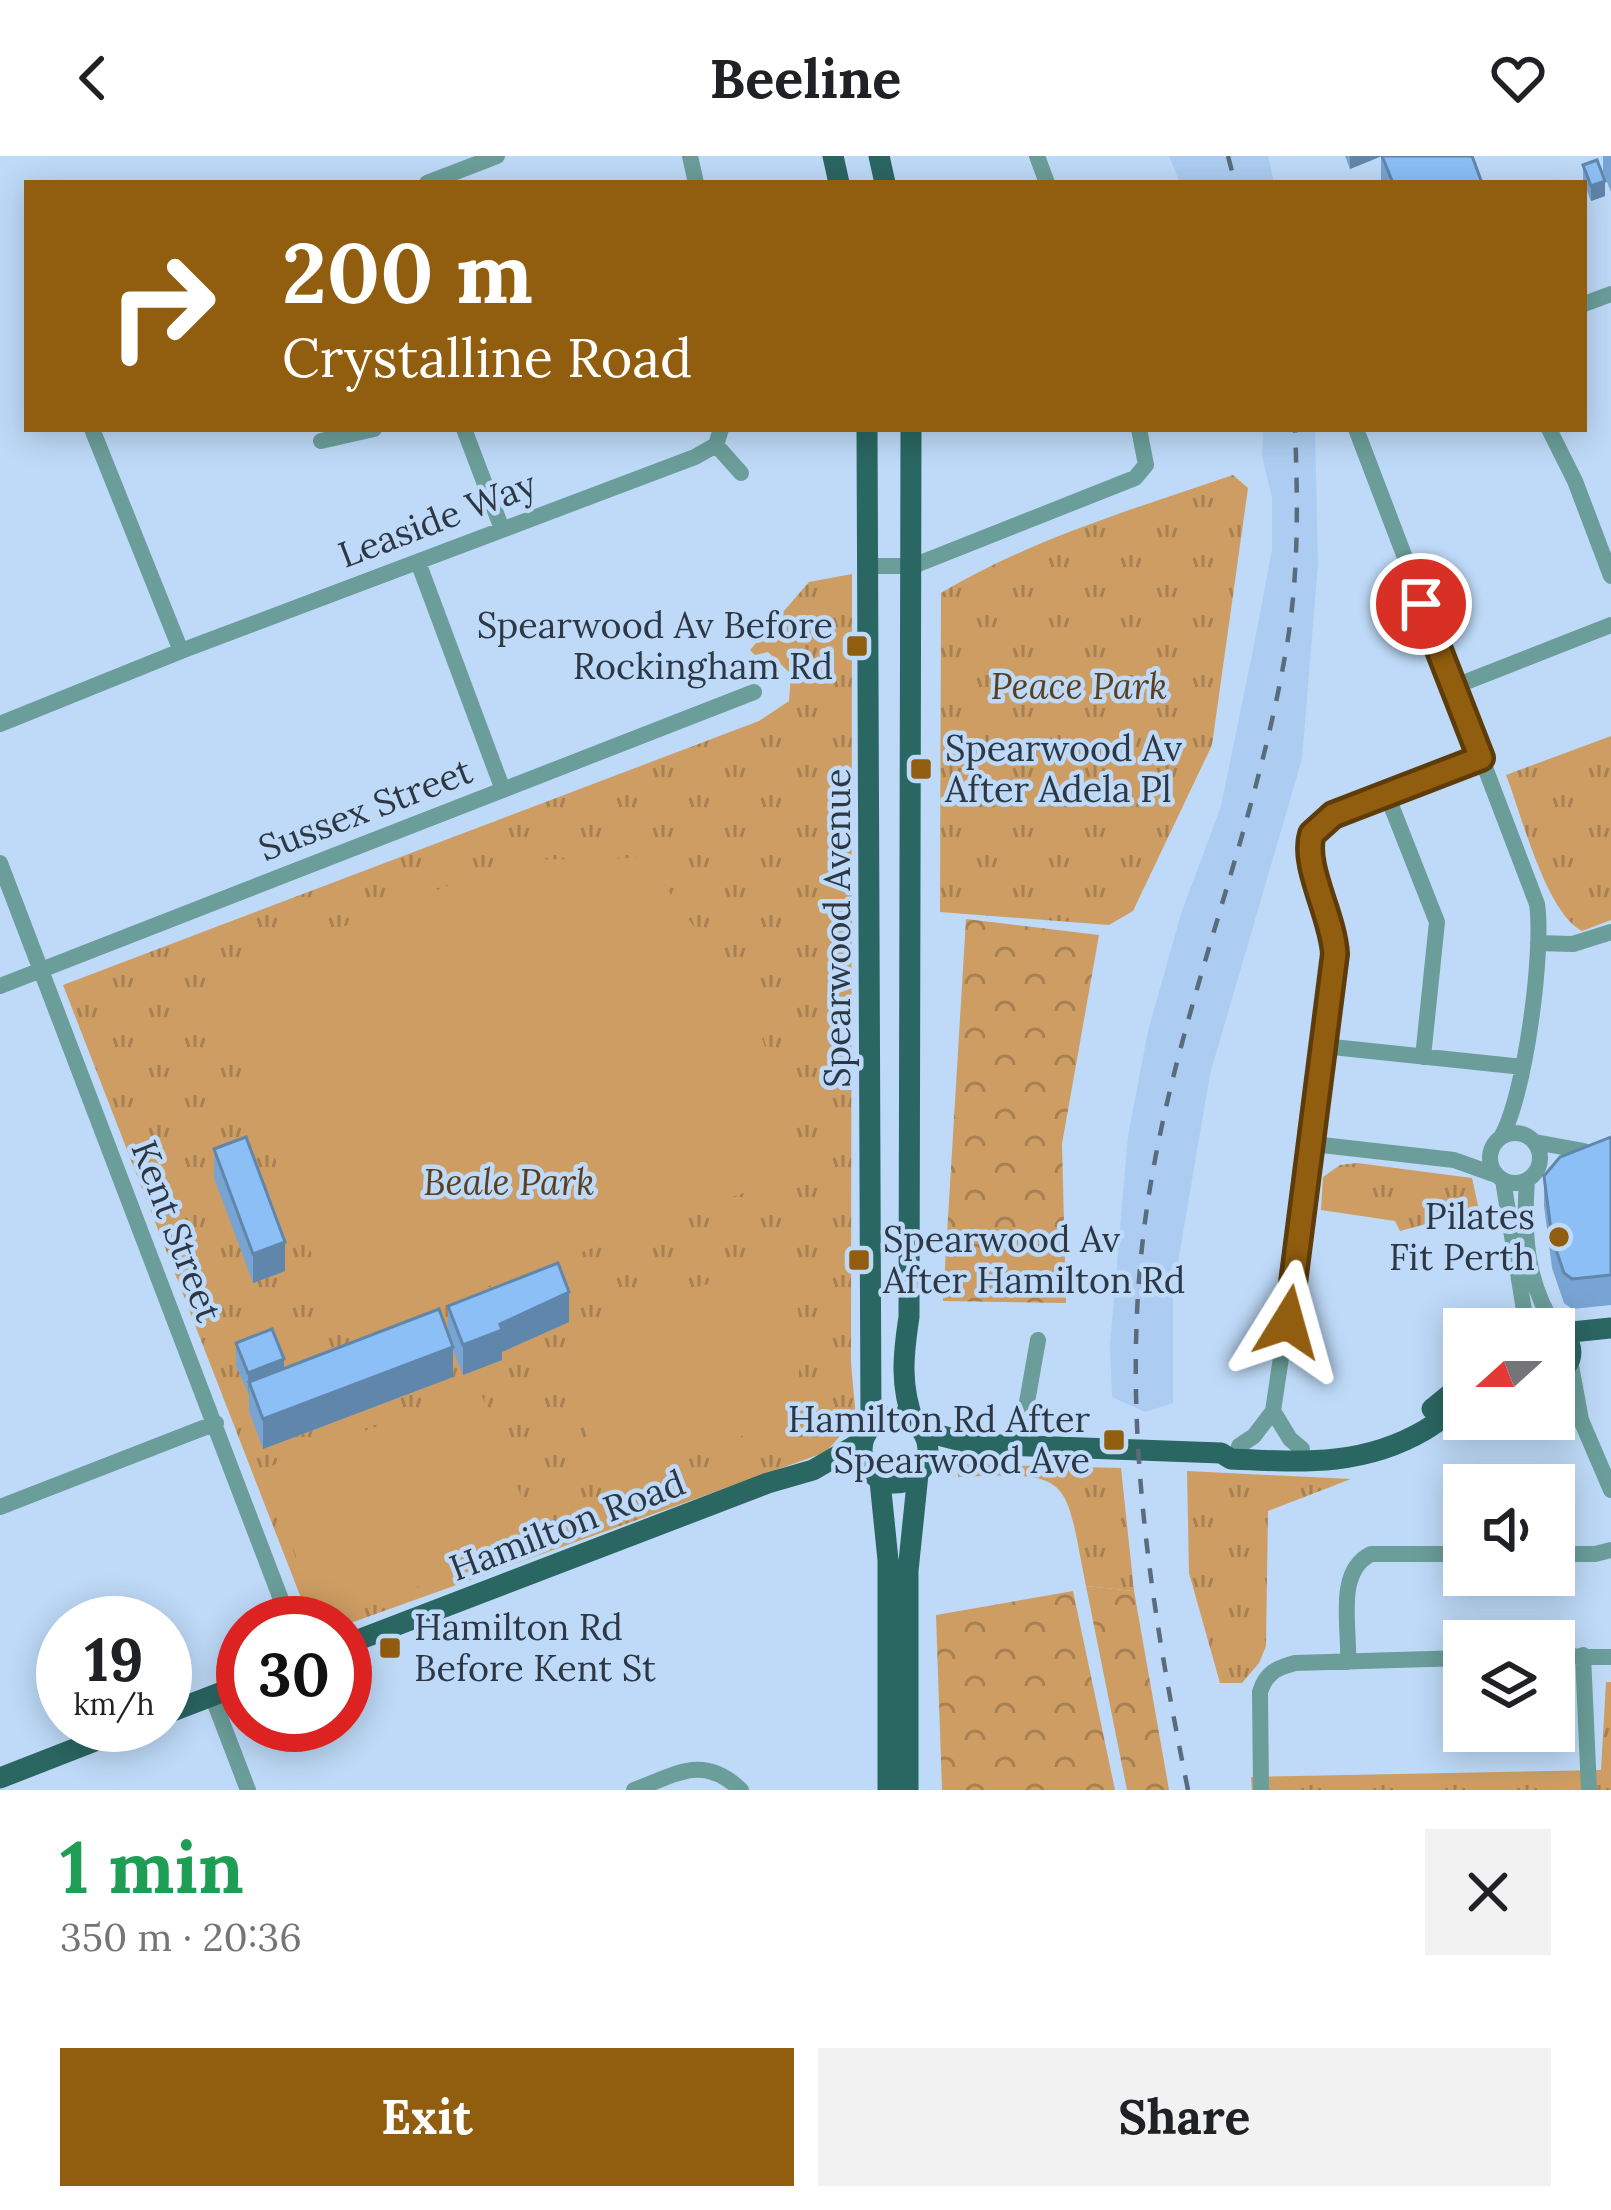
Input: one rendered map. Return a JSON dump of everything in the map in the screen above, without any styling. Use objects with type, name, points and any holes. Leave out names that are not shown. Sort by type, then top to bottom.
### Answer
[{"type":"main road","name":"Spearwood Avenue","points":[[867,432],[867,1434]]},
{"type":"main road","name":"Spearwood Avenue","points":[[911,432],[909,1317],[902,1369],[903,1392],[918,1427]]},
{"type":"main road","points":[[1575,1329],[1611,1328]]},
{"type":"main road","points":[[1575,1362],[1611,1340]]},
{"type":"main road","points":[[889,1790],[888,1560],[875,1477],[861,1452],[867,1434],[887,1418],[974,1444],[1302,1449],[1348,1446],[1396,1431],[1443,1398]]},
{"type":"main road","points":[[1230,1449],[1231,1459],[1352,1459],[1422,1432],[1443,1417]]},
{"type":"main road","points":[[908,1790],[908,1571],[923,1466],[918,1427]]},
{"type":"main road","name":"Hamilton Road","points":[[372,1635],[813,1470],[867,1434]]},
{"type":"main road","points":[[875,1477],[900,1484],[923,1466],[974,1444]]},
{"type":"main road","name":"Hamilton Road","points":[[813,1470],[875,1477]]},
{"type":"main road","points":[[192,1704],[216,1694]]},
{"type":"main road","points":[[0,1778],[67,1752]]},
{"type":"street","points":[[435,180],[497,156]]},
{"type":"street","points":[[93,432],[181,651]]},
{"type":"street","points":[[321,441],[361,432]]},
{"type":"street","points":[[465,432],[502,529]]},
{"type":"street","points":[[868,566],[913,566],[1135,478],[1146,465],[1140,432]]},
{"type":"street","points":[[1550,432],[1575,481],[1611,576]]},
{"type":"street","points":[[1356,434],[1532,886],[1539,922],[1519,1099],[1490,1160],[1500,1178],[1523,1308]]},
{"type":"street","name":"Leaside Way","points":[[0,724],[695,458],[719,437],[741,473]]},
{"type":"street","points":[[418,562],[503,790]]},
{"type":"street","points":[[1453,687],[1611,625]]},
{"type":"street","name":"Sussex Street","points":[[0,986],[754,692]]},
{"type":"street","points":[[1302,1449],[1280,1426],[1274,1411],[1313,1144],[1334,935],[1308,846],[1320,824],[1481,758]]},
{"type":"street","points":[[1387,795],[1437,922],[1423,1057]]},
{"type":"street","name":"Kent Street","points":[[0,863],[280,1596]]},
{"type":"street","points":[[1538,943],[1573,944],[1611,932]]},
{"type":"street","points":[[1323,1046],[1523,1067]]},
{"type":"street","points":[[1519,1099],[1540,1159],[1531,1176],[1525,1235],[1530,1270],[1545,1308]]},
{"type":"street","points":[[1313,1144],[1454,1160],[1500,1178],[1531,1176],[1591,1149],[1513,1132],[1454,1160]]},
{"type":"street","points":[[1019,1447],[1038,1340]]},
{"type":"street","points":[[1575,1404],[1611,1489]]},
{"type":"street","points":[[1575,1404],[1581,1420]]},
{"type":"street","points":[[1230,1449],[1254,1436],[1274,1411]]},
{"type":"street","points":[[0,1507],[215,1423]]},
{"type":"street","points":[[1575,1554],[1611,1550]]},
{"type":"street","points":[[1348,1662],[1348,1577],[1357,1561],[1371,1554],[1443,1554]]},
{"type":"street","points":[[1589,1790],[1601,1653]]},
{"type":"street","points":[[1261,1790],[1260,1692],[1265,1677],[1295,1663],[1443,1659]]},
{"type":"street","points":[[212,1696],[248,1790]]},
{"type":"street","points":[[634,1790],[692,1768],[722,1772],[741,1790]]},
{"type":"shaded area","points":[[1169,156],[1268,156],[1273,180],[1179,180]]},
{"type":"shaded area","points":[[1263,432],[1315,432],[1318,564],[1302,759],[1210,1074],[1173,1292],[1173,1403],[1145,1412],[1112,1397],[1110,1345],[1128,1136],[1148,1031],[1181,914],[1221,806],[1254,645],[1272,550],[1272,498],[1262,457]]},
{"type":"green space","name":"Peace Park","points":[[1233,475],[1248,488],[1212,745],[1133,911],[1109,925],[940,912],[941,593],[1047,541]]},
{"type":"green space","name":"Beale Park","points":[[852,574],[851,1363],[856,1418],[826,1452],[372,1615],[372,1596],[300,1596],[63,985],[759,721],[789,701],[791,674],[768,652],[755,655],[750,650],[809,582]]},
{"type":"green space","points":[[1611,736],[1611,920],[1582,931],[1569,921],[1546,884],[1506,775]]},
{"type":"green space","points":[[645,858],[750,1005],[809,1169],[344,1339],[207,980],[513,860]]},
{"type":"green space","points":[[966,919],[1099,935],[1062,1144],[1066,1303],[943,1301]]},
{"type":"green space","points":[[1357,1163],[1472,1178],[1479,1210],[1400,1231],[1395,1221],[1321,1210],[1323,1177],[1340,1165]]},
{"type":"green space","points":[[787,1269],[801,1347],[800,1368],[787,1405],[742,1436],[628,1484],[602,1473],[560,1363],[573,1342],[620,1315],[677,1293]]},
{"type":"green space","points":[[479,1388],[538,1540],[372,1604],[372,1596],[311,1596],[263,1469]]},
{"type":"green space","points":[[957,1464],[1121,1468],[1134,1591],[1086,1586],[1073,1522],[1058,1488],[1024,1476],[958,1477]]},
{"type":"green space","points":[[1187,1471],[1351,1479],[1268,1511],[1266,1646],[1242,1683],[1220,1683],[1189,1573]]},
{"type":"green space","points":[[1086,1586],[1134,1591],[1169,1790],[1127,1790]]},
{"type":"green space","points":[[1073,1591],[1115,1790],[942,1790],[936,1615]]},
{"type":"green space","points":[[1606,1682],[1611,1682],[1611,1790],[1252,1790],[1251,1777],[1601,1770]]},
{"type":"building","points":[[1382,156],[1472,156],[1481,180],[1392,180]]},
{"type":"building","points":[[1597,160],[1605,181],[1591,186],[1583,165]]},
{"type":"building","points":[[246,1137],[285,1242],[253,1254],[214,1149]]},
{"type":"building","points":[[1611,1137],[1611,1275],[1572,1279],[1564,1273],[1552,1238],[1544,1176],[1560,1157]]},
{"type":"building","points":[[558,1263],[569,1292],[500,1324],[502,1330],[463,1345],[448,1306]]},
{"type":"building","points":[[439,1309],[453,1347],[263,1419],[249,1382]]},
{"type":"building","points":[[272,1329],[284,1359],[248,1373],[236,1343]]},
{"type":"railway","points":[[1228,156],[1234,180]]},
{"type":"railway","points":[[1188,1790],[1161,1642],[1142,1494],[1136,1344],[1140,1269],[1149,1194],[1178,1058],[1254,791],[1285,656],[1296,542],[1295,432]]},
{"type":"place","name":"Spearwood Av Before Rockingham Rd","points":[[857,646]]},
{"type":"place","name":"Spearwood Av After Adela Pl","points":[[921,769]]},
{"type":"place","name":"Pilates Fit Perth","points":[[1559,1237]]},
{"type":"place","name":"Spearwood Av After Hamilton Rd","points":[[859,1260]]},
{"type":"place","name":"Hamilton Rd After Spearwood Ave","points":[[1114,1440]]},
{"type":"place","name":"Hamilton Rd Before Kent St","points":[[390,1648]]},
{"type":"route","points":[[1288,1322],[1335,954],[1330,916],[1308,859],[1312,834],[1333,815],[1481,758],[1421,604]]}]
